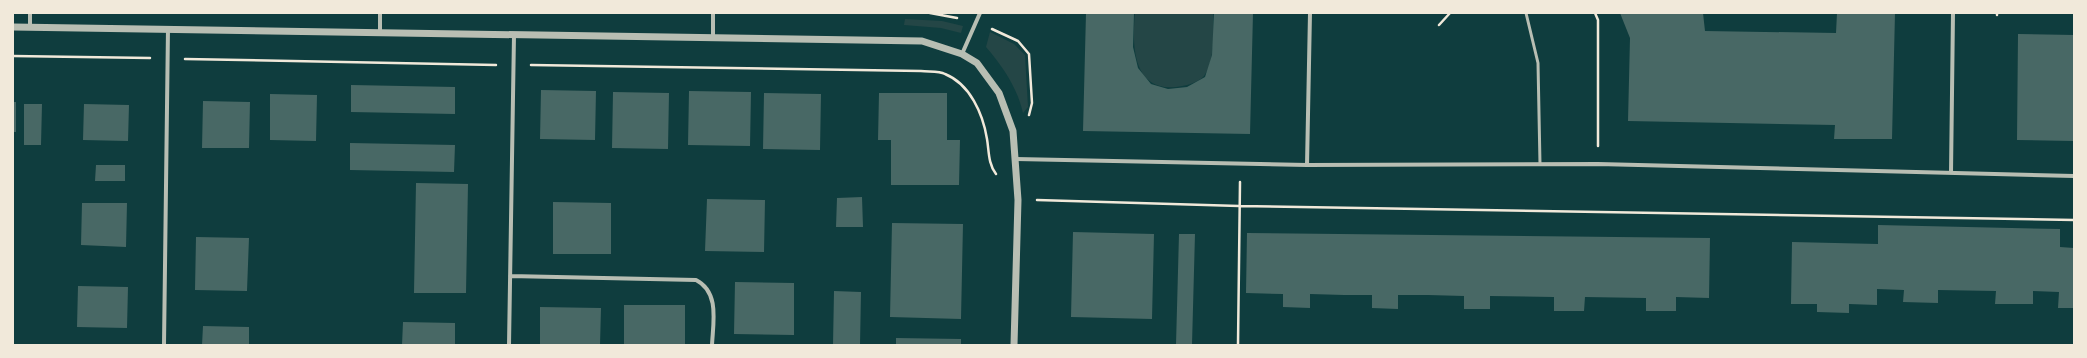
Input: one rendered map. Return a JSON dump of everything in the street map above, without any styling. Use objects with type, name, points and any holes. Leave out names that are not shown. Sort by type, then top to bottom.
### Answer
[{"type":"street","points":[[30,13],[30,27]]},
{"type":"street","points":[[380,13],[380,32]]},
{"type":"street","points":[[713,38],[714,13]]},
{"type":"street","points":[[962,54],[980,13]]},
{"type":"street","points":[[1307,165],[1310,13]]},
{"type":"street","points":[[1950,173],[1954,13]]},
{"type":"street","points":[[13,27],[168,28],[922,42],[962,54],[977,63],[999,93],[1013,132],[1018,200],[1014,345]]},
{"type":"street","points":[[164,345],[168,28]]},
{"type":"street","points":[[509,345],[514,35]]},
{"type":"street","points":[[1016,159],[1307,165],[1598,164],[2074,176]]},
{"type":"street","points":[[510,276],[696,280],[705,286],[712,300],[712,345]]},
{"type":"lane","points":[[1526,13],[1538,62],[1540,164]]},
{"type":"path","points":[[930,13],[976,22],[1018,41],[1029,54],[1032,103],[1028,117]]},
{"type":"path","points":[[1439,25],[1450,13]]},
{"type":"path","points":[[1595,13],[1598,20],[1598,164]]},
{"type":"path","points":[[1238,345],[1239,206],[1241,164]]},
{"type":"path","points":[[1018,200],[1239,206],[2074,220]]},
{"type":"shaded area","points":[[1135,13],[1213,13],[1212,54],[1208,70],[1204,76],[1195,82],[1176,87],[1161,87],[1151,82],[1143,74],[1138,64],[1134,38]]},
{"type":"shaded area","points":[[905,19],[942,21],[963,26],[961,33],[941,28],[904,25]]},
{"type":"shaded area","points":[[990,32],[1014,44],[1025,55],[1028,107],[1023,113],[1009,78],[986,47]]},
{"type":"building","points":[[1086,13],[1134,13],[1133,47],[1138,68],[1151,84],[1168,89],[1187,87],[1205,77],[1212,55],[1214,13],[1253,13],[1250,134],[1083,131]]},
{"type":"building","points":[[1620,13],[1703,13],[1705,31],[1836,33],[1837,13],[1895,13],[1892,139],[1834,139],[1835,125],[1628,121],[1630,38]]},
{"type":"building","points":[[2018,34],[2074,35],[2074,141],[2017,140]]},
{"type":"building","points":[[351,85],[455,87],[455,114],[351,112]]},
{"type":"building","points":[[541,90],[596,91],[595,140],[540,139]]},
{"type":"building","points":[[689,91],[751,92],[750,146],[688,145]]},
{"type":"building","points":[[613,92],[669,93],[668,149],[612,148]]},
{"type":"building","points":[[764,93],[821,94],[820,150],[763,149]]},
{"type":"building","points":[[879,93],[947,93],[947,140],[960,140],[959,185],[891,185],[891,140],[878,140]]},
{"type":"building","points":[[270,94],[317,95],[316,141],[270,140]]},
{"type":"building","points":[[203,101],[250,102],[249,148],[202,148]]},
{"type":"building","points":[[13,102],[16,102],[16,132],[13,132]]},
{"type":"building","points":[[24,104],[42,104],[41,145],[24,145]]},
{"type":"building","points":[[84,104],[129,105],[128,141],[83,140]]},
{"type":"building","points":[[350,143],[455,145],[454,172],[350,170]]},
{"type":"building","points":[[96,165],[125,165],[125,181],[95,181]]},
{"type":"building","points":[[416,183],[468,184],[466,293],[414,293]]},
{"type":"building","points":[[862,197],[863,227],[836,227],[837,198]]},
{"type":"building","points":[[707,199],[765,200],[764,252],[705,251]]},
{"type":"building","points":[[553,202],[611,203],[611,254],[553,254]]},
{"type":"building","points":[[82,203],[127,203],[126,247],[81,245]]},
{"type":"building","points":[[892,223],[963,224],[961,319],[890,317]]},
{"type":"building","points":[[1878,225],[2060,229],[2060,247],[2074,248],[2074,308],[2058,308],[2059,292],[2033,291],[2033,304],[1995,304],[1996,291],[1938,290],[1938,303],[1903,302],[1904,290],[1877,289],[1877,305],[1849,304],[1849,313],[1817,312],[1817,304],[1791,304],[1792,242],[1878,244]]},
{"type":"building","points":[[1073,232],[1154,234],[1152,319],[1071,317]]},
{"type":"building","points":[[1247,233],[1710,238],[1709,298],[1676,297],[1676,311],[1646,311],[1646,298],[1585,297],[1584,311],[1554,311],[1554,297],[1490,296],[1490,309],[1464,309],[1464,296],[1398,295],[1398,309],[1372,308],[1372,295],[1310,294],[1310,308],[1283,307],[1283,294],[1246,293]]},
{"type":"building","points":[[1179,234],[1195,234],[1192,345],[1176,345]]},
{"type":"building","points":[[196,237],[249,238],[247,291],[195,290]]},
{"type":"building","points":[[735,282],[794,283],[794,335],[734,334]]},
{"type":"building","points":[[78,286],[128,287],[127,328],[77,327]]},
{"type":"building","points":[[834,291],[861,292],[860,345],[833,345]]},
{"type":"building","points":[[624,305],[685,305],[685,345],[624,345]]},
{"type":"building","points":[[540,307],[601,308],[600,345],[540,345]]},
{"type":"building","points":[[403,322],[455,323],[455,345],[402,345]]},
{"type":"building","points":[[203,326],[249,327],[249,345],[202,345]]},
{"type":"building","points":[[896,338],[961,339],[961,345],[896,345]]}]
